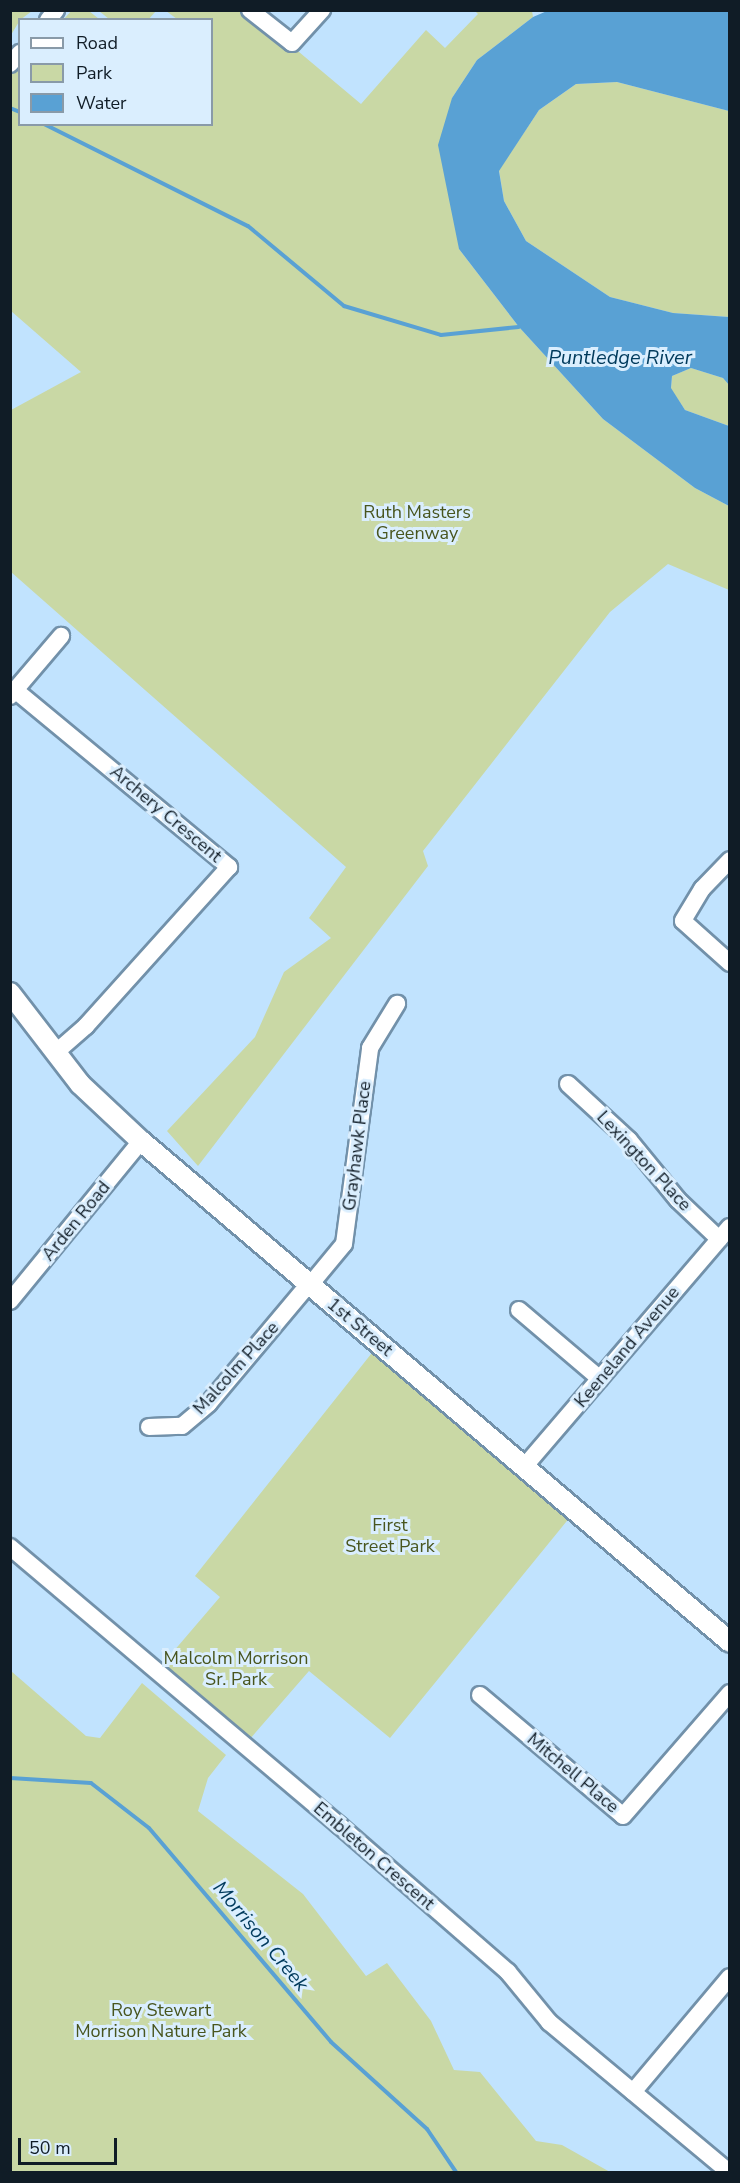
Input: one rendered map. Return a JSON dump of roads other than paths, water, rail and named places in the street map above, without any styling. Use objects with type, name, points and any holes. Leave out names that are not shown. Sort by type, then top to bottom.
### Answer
[{"type":"street","points":[[250,10],[292,43],[322,10]]},
{"type":"street","points":[[13,693],[61,636]]},
{"type":"street","name":"Archery Crescent","points":[[13,693],[229,867],[86,1026],[55,1053]]},
{"type":"street","points":[[729,860],[702,890],[683,921],[729,963]]},
{"type":"street","name":"1st Street","points":[[10,993],[80,1084],[141,1141],[729,1642]]},
{"type":"street","name":"Grayhawk Place","points":[[310,1284],[344,1244],[351,1208],[370,1048],[397,1004]]},
{"type":"street","name":"Lexington Place","points":[[568,1084],[629,1140],[678,1200],[724,1233]]},
{"type":"street","name":"Arden Road","points":[[10,1301],[141,1141]]},
{"type":"street","name":"Keeneland Avenue","points":[[524,1467],[724,1233]]},
{"type":"street","name":"Malcolm Place","points":[[149,1427],[182,1426],[209,1403],[310,1284]]},
{"type":"street","points":[[519,1310],[600,1379]]},
{"type":"street","name":"Embleton Crescent","points":[[10,1547],[508,1972],[549,2022],[729,2172]]},
{"type":"street","name":"Mitchell Place","points":[[480,1695],[623,1816],[729,1693]]},
{"type":"street","points":[[633,2092],[729,1977]]},
{"type":"water","name":"Puntledge River","points":[[547,11],[729,11],[729,111],[617,82],[576,84],[539,110],[499,171],[504,201],[526,241],[610,297],[673,313],[729,317],[729,385],[723,378],[691,368],[672,376],[671,388],[685,410],[729,426],[729,506],[695,488],[603,419],[519,327],[459,249],[438,145],[452,98],[477,60],[533,17]]},
{"type":"waterway","points":[[10,108],[18,111]]},
{"type":"waterway","points":[[48,126],[248,226],[344,306],[441,335],[519,327]]},
{"type":"waterway","name":"Morrison Creek","points":[[10,1778],[91,1783],[149,1828],[331,2042],[427,2129],[456,2172]]},
{"type":"park label","name":"Ruth Masters Greenway","points":[[417,523]]},
{"type":"park label","name":"First Street Park","points":[[390,1536]]},
{"type":"park label","name":"Malcolm Morrison Sr. Park","points":[[236,1669]]},
{"type":"park label","name":"Roy Stewart Morrison Nature Park","points":[[161,2021]]}]
